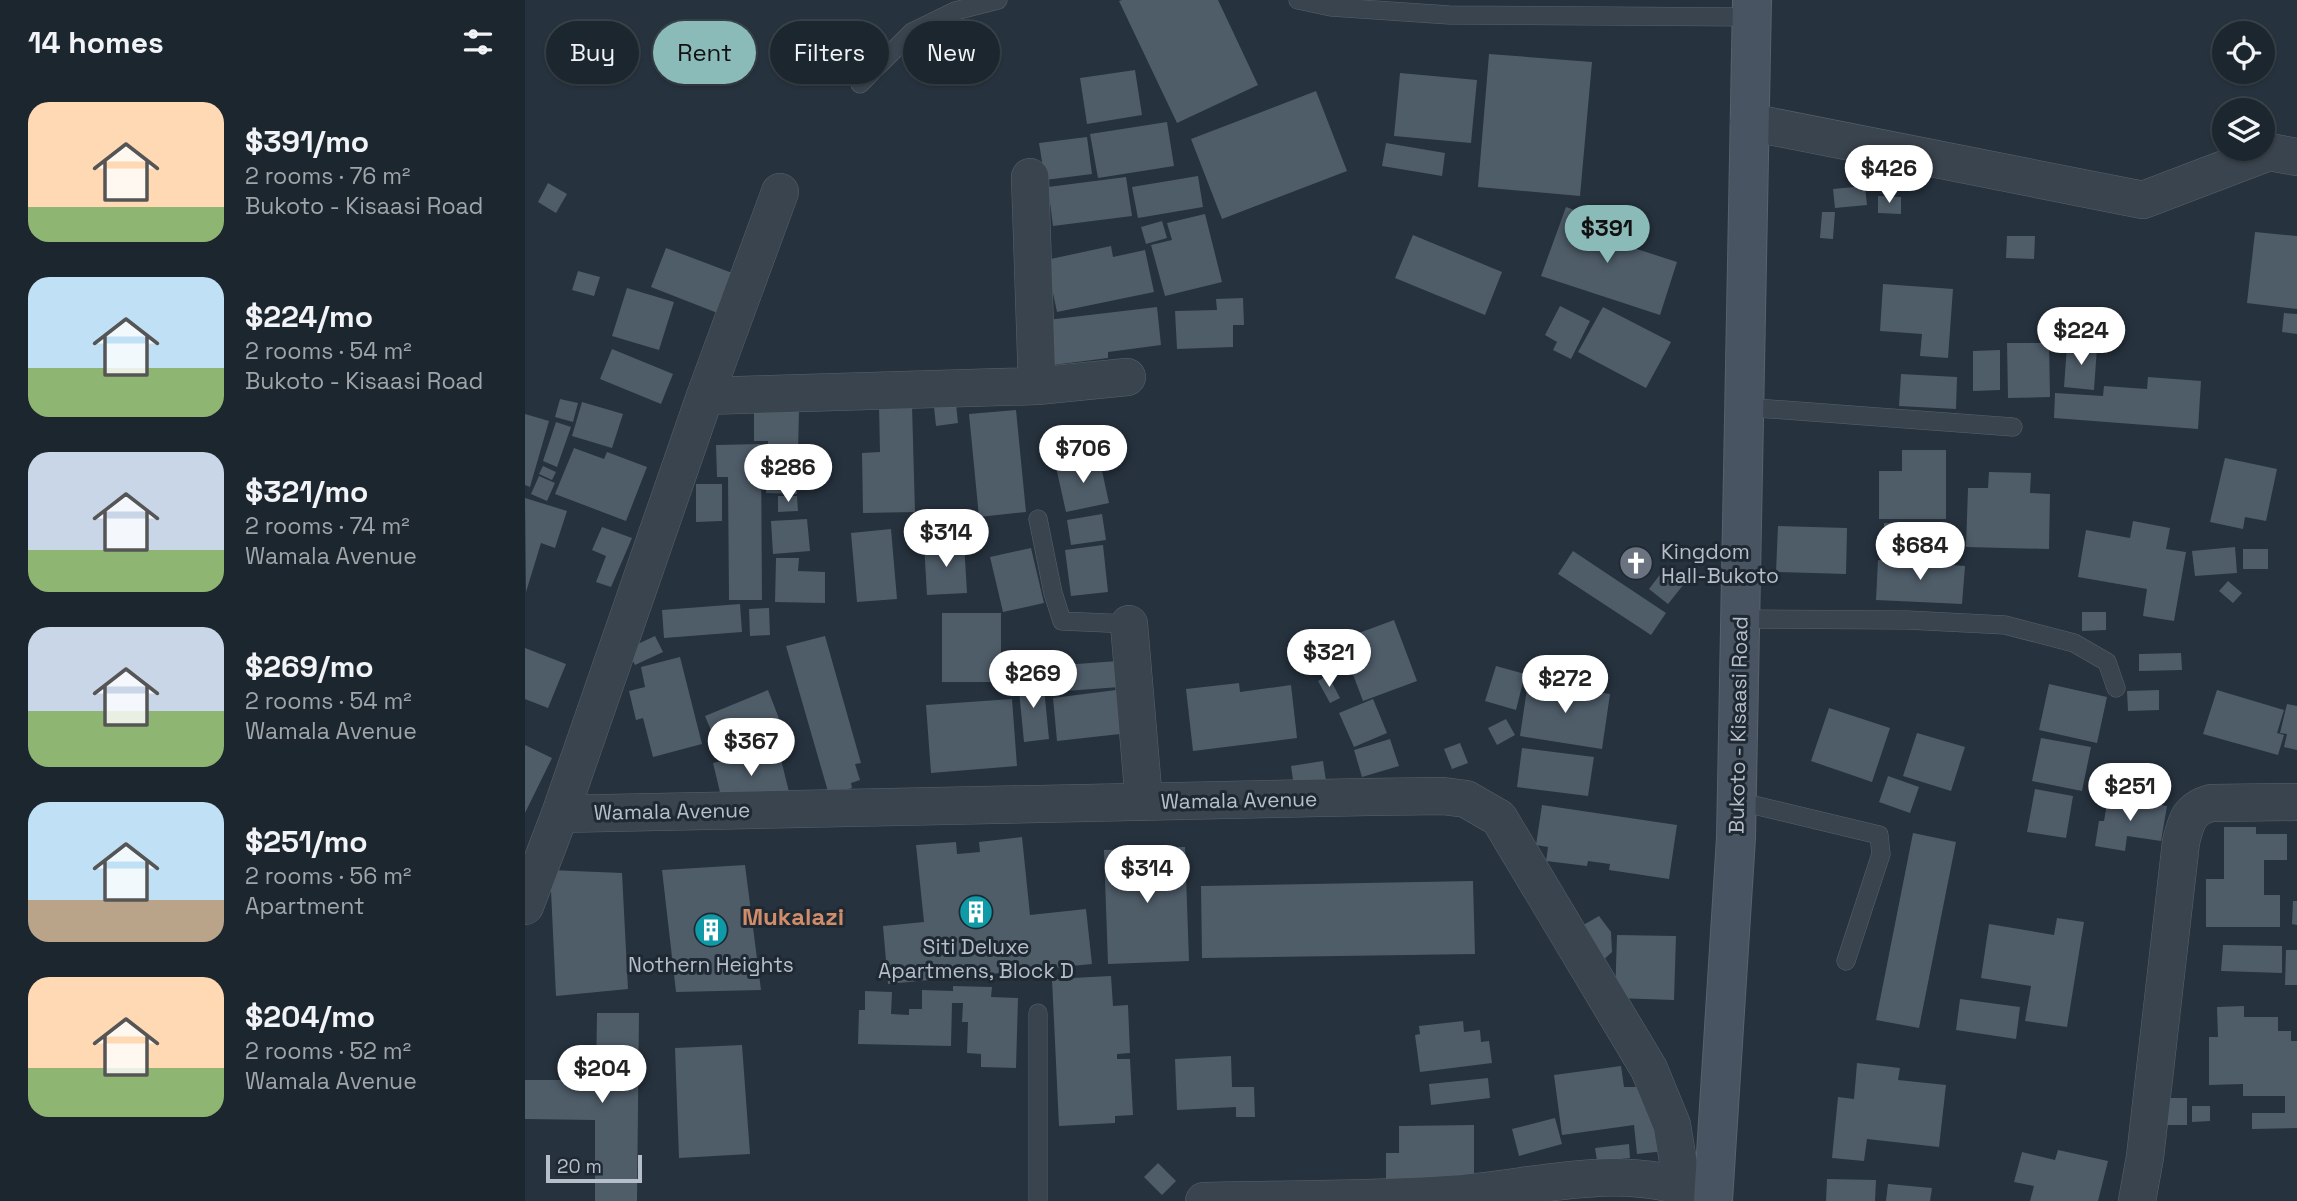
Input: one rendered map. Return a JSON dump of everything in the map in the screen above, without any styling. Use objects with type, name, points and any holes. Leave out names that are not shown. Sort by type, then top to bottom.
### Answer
[{"type":"main road","name":"Bukoto - Kisaasi Road","points":[[1703,1195],[1737,801],[1752,9]]},
{"type":"street","points":[[1749,122],[2143,201],[2269,152],[2297,158]]},
{"type":"street","points":[[1030,177],[1037,386]]},
{"type":"street","name":"Wamala Avenue","points":[[525,906],[780,192]]},
{"type":"street","points":[[705,396],[1037,386],[1127,377]]},
{"type":"street","points":[[1129,624],[1144,802]]},
{"type":"street","name":"Wamala Avenue","points":[[560,814],[1443,796],[1466,799],[1499,818],[1649,1069],[1703,1195]]},
{"type":"street","points":[[2137,1201],[2145,1157],[2181,842],[2186,823],[2200,806],[2211,803],[2297,802]]},
{"type":"street","points":[[1204,1201],[1360,1199],[1456,1194],[1546,1182],[1628,1177],[1663,1180],[1703,1195]]},
{"type":"lane","points":[[889,55],[912,32],[955,11],[998,0]]},
{"type":"lane","points":[[1298,0],[1331,7],[1449,15],[1752,9]]},
{"type":"lane","points":[[1743,407],[2013,427]]},
{"type":"lane","points":[[1038,519],[1053,593],[1062,621],[1129,624]]},
{"type":"lane","points":[[1740,619],[1906,620],[2005,625],[2074,643],[2108,662],[2116,688]]},
{"type":"lane","points":[[1737,801],[1879,835],[1881,854],[1846,961]]},
{"type":"lane","points":[[1038,1013],[1038,1201]]},
{"type":"building","points":[[1218,0],[1258,85],[1177,123],[1119,1]]},
{"type":"building","points":[[1489,54],[1592,62],[1580,196],[1478,187]]},
{"type":"building","points":[[1135,70],[1142,115],[1087,124],[1080,78]]},
{"type":"building","points":[[1400,73],[1477,80],[1471,143],[1394,136]]},
{"type":"building","points":[[1316,91],[1347,171],[1222,219],[1191,139]]},
{"type":"building","points":[[1167,122],[1174,166],[1098,178],[1090,134]]},
{"type":"building","points":[[1087,137],[1092,174],[1045,180],[1039,143]]},
{"type":"building","points":[[1386,143],[1445,153],[1442,176],[1382,166]]},
{"type":"building","points":[[1198,176],[1203,207],[1138,218],[1132,187]]},
{"type":"building","points":[[1126,177],[1132,216],[1053,226],[1048,187]]},
{"type":"building","points":[[548,183],[567,194],[556,213],[538,202]]},
{"type":"building","points":[[1865,186],[1867,205],[1835,208],[1833,189]]},
{"type":"building","points":[[1878,196],[1901,197],[1901,214],[1878,213]]},
{"type":"building","points":[[1566,207],[1608,222],[1603,238],[1677,262],[1660,315],[1541,276]]},
{"type":"building","points":[[1822,212],[1835,212],[1833,239],[1820,238]]},
{"type":"building","points":[[1205,214],[1222,282],[1165,296],[1151,245],[1172,240],[1167,223]]},
{"type":"building","points":[[1162,221],[1167,238],[1146,244],[1141,227]]},
{"type":"building","points":[[2255,232],[2297,236],[2297,309],[2247,303]]},
{"type":"building","points":[[1413,235],[1502,272],[1485,315],[1395,278]]},
{"type":"building","points":[[2007,236],[2035,236],[2034,259],[2006,258]]},
{"type":"building","points":[[1111,246],[1113,257],[1145,250],[1154,292],[1057,312],[1046,260]]},
{"type":"building","points":[[666,248],[735,274],[720,314],[651,287]]},
{"type":"building","points":[[578,271],[600,277],[594,296],[572,290]]},
{"type":"building","points":[[1883,284],[1953,289],[1948,358],[1920,356],[1922,334],[1880,331]]},
{"type":"building","points":[[627,288],[674,302],[659,350],[612,336]]},
{"type":"building","points":[[1243,298],[1244,325],[1233,325],[1233,347],[1177,349],[1175,311],[1217,310],[1216,299]]},
{"type":"building","points":[[1560,306],[1590,321],[1571,359],[1553,350],[1557,342],[1545,335]]},
{"type":"building","points":[[1157,307],[1161,345],[1108,352],[1108,358],[1053,365],[1047,320]]},
{"type":"building","points":[[1603,307],[1671,342],[1646,388],[1578,352]]},
{"type":"building","points":[[2284,313],[2297,314],[2297,334],[2282,332]]},
{"type":"building","points":[[2007,343],[2049,343],[2050,397],[2008,398]]},
{"type":"building","points":[[2067,345],[2097,347],[2094,390],[2064,387]]},
{"type":"building","points":[[612,349],[673,374],[661,404],[600,379]]},
{"type":"building","points":[[2000,350],[2000,390],[1973,391],[1973,351]]},
{"type":"building","points":[[1901,374],[1957,377],[1956,409],[1899,406]]},
{"type":"building","points":[[2148,377],[2201,381],[2198,429],[2054,418],[2055,393],[2103,396],[2104,386],[2147,389]]},
{"type":"building","points":[[560,399],[578,403],[573,422],[555,417]]},
{"type":"building","points":[[582,402],[623,414],[612,448],[572,436]]},
{"type":"building","points":[[956,404],[958,423],[936,426],[934,407]]},
{"type":"building","points":[[912,405],[915,512],[863,513],[862,453],[880,452],[879,406]]},
{"type":"building","points":[[754,409],[799,410],[797,494],[766,493],[768,441],[754,441]]},
{"type":"building","points":[[1016,410],[1026,512],[979,517],[969,414]]},
{"type":"building","points":[[525,414],[549,421],[530,487],[525,485]]},
{"type":"building","points":[[556,422],[571,427],[557,467],[543,461]]},
{"type":"building","points":[[761,444],[762,600],[729,600],[728,477],[717,477],[716,445]]},
{"type":"building","points":[[574,448],[604,459],[607,452],[647,467],[626,521],[555,494]]},
{"type":"building","points":[[1902,450],[1946,450],[1946,519],[1879,519],[1879,471],[1902,471]]},
{"type":"building","points":[[1099,457],[1109,503],[1066,512],[1056,467]]},
{"type":"building","points":[[2225,458],[2277,469],[2266,521],[2245,517],[2243,529],[2210,522]]},
{"type":"building","points":[[543,466],[556,472],[552,480],[539,474]]},
{"type":"building","points":[[1989,472],[2031,473],[2030,493],[2050,494],[2049,549],[1966,547],[1968,488],[1988,488]]},
{"type":"building","points":[[539,476],[555,483],[547,501],[531,494]]},
{"type":"building","points":[[696,484],[722,484],[722,521],[696,522]]},
{"type":"building","points":[[778,496],[797,496],[798,511],[778,512]]},
{"type":"building","points":[[525,498],[567,511],[555,548],[541,543],[526,592]]},
{"type":"building","points":[[1102,514],[1106,540],[1071,545],[1067,520]]},
{"type":"building","points":[[807,519],[810,551],[773,554],[771,521]]},
{"type":"building","points":[[2133,521],[2170,528],[2166,549],[2186,552],[2174,621],[2143,616],[2147,589],[2078,577],[2086,530],[2130,538]]},
{"type":"building","points":[[1884,523],[1945,524],[1945,547],[1884,546]]},
{"type":"building","points":[[1778,526],[1847,528],[1846,574],[1776,572]]},
{"type":"building","points":[[602,527],[632,538],[611,587],[596,582],[606,556],[592,550]]},
{"type":"building","points":[[891,529],[897,599],[857,602],[851,533]]},
{"type":"building","points":[[964,542],[967,593],[927,595],[924,544]]},
{"type":"building","points":[[1103,545],[1108,592],[1071,596],[1065,550]]},
{"type":"building","points":[[2235,547],[2237,573],[2195,576],[2192,551]]},
{"type":"building","points":[[1031,548],[1044,603],[1003,612],[990,557]]},
{"type":"building","points":[[2243,549],[2268,549],[2268,569],[2243,569]]},
{"type":"building","points":[[1573,551],[1666,613],[1651,635],[1558,574]]},
{"type":"building","points":[[776,558],[799,558],[798,571],[825,572],[825,603],[775,602]]},
{"type":"building","points":[[1878,560],[1965,566],[1962,604],[1876,600]]},
{"type":"building","points":[[1665,568],[1684,584],[1668,604],[1649,589]]},
{"type":"building","points":[[2228,581],[2242,593],[2233,603],[2219,591]]},
{"type":"building","points":[[740,604],[742,632],[664,638],[662,610]]},
{"type":"building","points":[[769,608],[770,635],[750,636],[749,609]]},
{"type":"building","points":[[2082,612],[2106,612],[2106,630],[2082,631]]},
{"type":"building","points":[[942,613],[1001,613],[1001,682],[942,682]]},
{"type":"building","points":[[1394,620],[1417,681],[1363,701],[1340,640]]},
{"type":"building","points":[[655,636],[663,652],[635,665],[627,649]]},
{"type":"building","points":[[825,636],[861,763],[855,764],[860,780],[851,783],[852,788],[829,795],[786,646]]},
{"type":"building","points":[[525,648],[566,664],[548,708],[525,699]]},
{"type":"building","points":[[2181,653],[2182,670],[2139,671],[2139,654]]},
{"type":"building","points":[[680,657],[702,744],[653,757],[643,718],[636,720],[629,691],[645,687],[641,667]]},
{"type":"building","points":[[1118,661],[1120,687],[1052,692],[1049,666]]},
{"type":"building","points":[[1496,666],[1525,674],[1516,710],[1485,701]]},
{"type":"building","points":[[1328,675],[1340,698],[1330,703],[1318,681]]},
{"type":"building","points":[[1043,678],[1049,739],[1024,742],[1018,681]]},
{"type":"building","points":[[1528,682],[1610,694],[1602,749],[1520,736]]},
{"type":"building","points":[[1239,683],[1240,692],[1291,685],[1297,738],[1193,751],[1186,689]]},
{"type":"building","points":[[2049,684],[2107,697],[2097,743],[2039,730]]},
{"type":"building","points":[[768,690],[783,729],[721,754],[705,716]]},
{"type":"building","points":[[1116,690],[1120,734],[1057,741],[1053,698]]},
{"type":"building","points":[[2159,690],[2159,710],[2128,711],[2127,691]]},
{"type":"building","points":[[2217,690],[2284,710],[2277,733],[2284,735],[2278,755],[2203,734]]},
{"type":"building","points":[[1012,699],[1017,766],[931,773],[926,705]]},
{"type":"building","points":[[1373,699],[1387,733],[1354,747],[1339,713]]},
{"type":"building","points":[[2287,704],[2297,706],[2297,750],[2284,747],[2287,734],[2280,733]]},
{"type":"building","points":[[1829,708],[1890,728],[1872,782],[1811,761]]},
{"type":"building","points":[[1506,719],[1515,735],[1497,745],[1488,728]]},
{"type":"building","points":[[1917,733],[1965,747],[1951,791],[1903,776]]},
{"type":"building","points":[[2041,738],[2091,747],[2082,791],[2032,781]]},
{"type":"building","points":[[1390,739],[1399,766],[1362,777],[1354,750]]},
{"type":"building","points":[[1460,743],[1468,763],[1452,769],[1444,749]]},
{"type":"building","points":[[525,745],[552,758],[525,813]]},
{"type":"building","points":[[778,747],[789,792],[724,809],[713,763]]},
{"type":"building","points":[[1522,748],[1594,757],[1588,796],[1517,787]]},
{"type":"building","points":[[1323,761],[1326,781],[1294,787],[1291,766]]},
{"type":"building","points":[[1888,776],[1919,787],[1910,813],[1879,802]]},
{"type":"building","points":[[2035,789],[2073,796],[2066,838],[2027,832]]},
{"type":"building","points":[[2108,797],[2167,806],[2161,841],[2127,836],[2125,851],[2095,846],[2099,821],[2104,821]]},
{"type":"building","points":[[1542,805],[1677,825],[1669,879],[1609,870],[1610,864],[1588,861],[1587,866],[1546,861],[1548,847],[1536,845]]},
{"type":"building","points":[[2224,827],[2256,827],[2256,834],[2287,834],[2287,860],[2264,860],[2264,895],[2280,895],[2280,927],[2206,927],[2206,879],[2224,879]]},
{"type":"building","points":[[1913,833],[1956,842],[1919,1028],[1876,1020]]},
{"type":"building","name":"Siti Deluxe Apartmens, Block D","points":[[1022,837],[1030,915],[1086,909],[1092,964],[888,984],[883,926],[924,922],[916,845],[956,842],[957,854],[980,852],[979,842]]},
{"type":"building","points":[[1185,847],[1189,961],[1108,964],[1104,850]]},
{"type":"building","name":"Nothern Heights","points":[[745,865],[761,990],[676,992],[662,870]]},
{"type":"building","name":"Nothern Heights","points":[[550,870],[622,873],[628,989],[556,996]]},
{"type":"building","points":[[1473,881],[1475,954],[1202,958],[1201,886]]},
{"type":"building","points":[[2293,901],[2297,901],[2297,925],[2292,924]]},
{"type":"building","points":[[1599,916],[1611,932],[1612,952],[1600,963],[1578,928]]},
{"type":"building","points":[[2057,918],[2084,922],[2067,1027],[2025,1021],[2031,986],[1981,978],[1989,924],[2054,935]]},
{"type":"building","points":[[1617,935],[1676,936],[1674,1000],[1615,998]]},
{"type":"building","points":[[2223,945],[2282,946],[2282,973],[2221,971]]},
{"type":"building","points":[[2286,950],[2297,950],[2297,985],[2285,985]]},
{"type":"building","points":[[1111,976],[1113,1006],[1128,1005],[1130,1053],[1117,1054],[1117,1059],[1130,1059],[1133,1115],[1115,1116],[1115,1123],[1059,1126],[1052,979]]},
{"type":"building","points":[[953,986],[992,987],[991,997],[1018,998],[1016,1068],[981,1067],[981,1054],[967,1053],[968,1022],[962,1022],[963,1003],[952,1003],[951,1046],[858,1044],[859,1010],[865,1010],[865,991],[892,992],[891,1014],[909,1015],[909,1009],[922,1009],[922,990],[953,991]]},
{"type":"building","points":[[1960,999],[2020,1007],[2016,1039],[1956,1030]]},
{"type":"building","points":[[2244,1006],[2244,1017],[2278,1017],[2278,1031],[2291,1031],[2291,1041],[2297,1041],[2297,1128],[2252,1129],[2252,1113],[2285,1113],[2285,1096],[2243,1096],[2243,1084],[2209,1085],[2209,1037],[2218,1037],[2217,1007]]},
{"type":"building","points":[[597,1013],[639,1013],[637,1201],[595,1201],[595,1120],[525,1119],[525,1080],[596,1080]]},
{"type":"building","points":[[1463,1021],[1464,1032],[1480,1030],[1481,1042],[1489,1041],[1492,1063],[1420,1072],[1415,1035],[1420,1034],[1419,1026]]},
{"type":"building","points":[[742,1045],[750,1154],[679,1158],[675,1048]]},
{"type":"building","points":[[1231,1056],[1232,1087],[1254,1087],[1255,1117],[1236,1117],[1236,1107],[1177,1110],[1175,1059]]},
{"type":"building","points":[[1857,1063],[1900,1068],[1898,1080],[1946,1085],[1939,1147],[1867,1139],[1864,1161],[1832,1158],[1838,1097],[1854,1099]]},
{"type":"building","points":[[1621,1066],[1624,1087],[1652,1087],[1665,1151],[1637,1154],[1634,1125],[1562,1135],[1554,1075]]},
{"type":"building","points":[[1488,1078],[1490,1098],[1431,1105],[1429,1084]]},
{"type":"building","points":[[2163,1098],[2187,1098],[2187,1125],[2163,1125]]},
{"type":"building","points":[[2192,1106],[2210,1106],[2210,1121],[2192,1122]]},
{"type":"building","points":[[1555,1118],[1562,1144],[1519,1156],[1512,1129]]},
{"type":"building","points":[[1474,1125],[1474,1180],[1386,1181],[1386,1153],[1399,1153],[1399,1126]]},
{"type":"building","points":[[1629,1144],[1630,1158],[1597,1161],[1595,1148]]},
{"type":"building","points":[[2058,1150],[2108,1161],[2098,1201],[2030,1201],[2034,1186],[2014,1182],[2022,1152],[2055,1160]]},
{"type":"building","points":[[1158,1163],[1176,1181],[1162,1195],[1144,1177]]},
{"type":"building","points":[[1827,1179],[1876,1180],[1875,1201],[1826,1201]]},
{"type":"building","points":[[1888,1184],[1932,1188],[1930,1201],[1886,1201]]},
{"type":"place","name":"Kingdom Hall-Bukoto","points":[[1636,563]]},
{"type":"place","name":"Siti Deluxe Apartmens, Block D","points":[[976,912]]},
{"type":"place","name":"Nothern Heights","points":[[711,930]]},
{"type":"district","name":"Mukalazi","points":[[793,916]]}]
